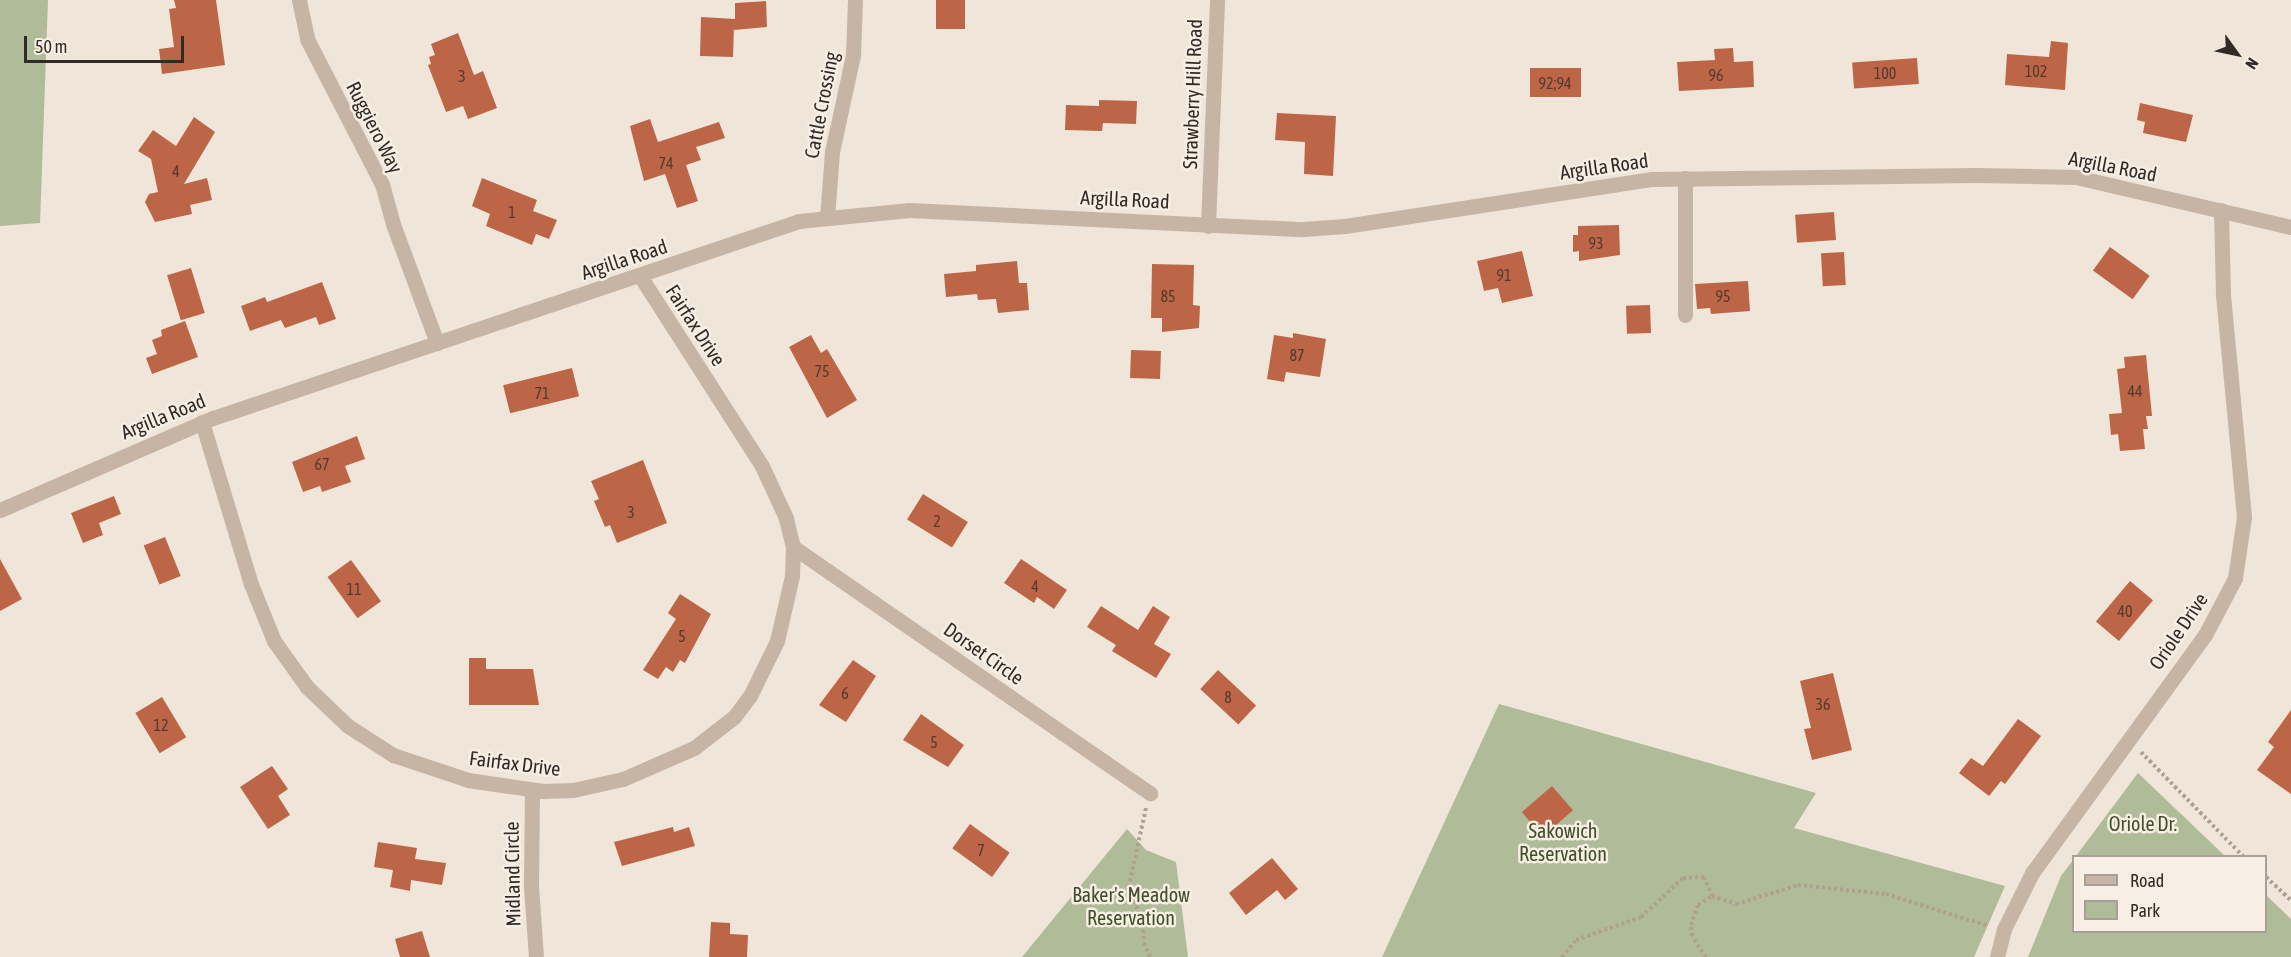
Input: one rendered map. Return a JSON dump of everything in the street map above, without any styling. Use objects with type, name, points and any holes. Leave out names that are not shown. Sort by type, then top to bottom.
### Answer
[{"type":"street","name":"Ruggiero Way","points":[[299,0],[306,39],[382,184],[393,224],[437,343]]},
{"type":"street","name":"Cattle Crossing","points":[[827,218],[832,152],[853,54],[855,0]]},
{"type":"street","name":"Strawberry Hill Road","points":[[1208,226],[1217,0]]},
{"type":"street","name":"Argilla Road","points":[[0,510],[201,422],[640,276],[799,220],[909,210],[1146,219],[1208,226],[1345,226],[1652,179],[1817,174],[2076,177],[2291,227]]},
{"type":"street","points":[[1685,178],[1685,315]]},
{"type":"street","name":"Oriole Drive","points":[[1997,957],[2004,929],[2032,873],[2205,635],[2235,578],[2244,517],[2223,293],[2221,210]]},
{"type":"street","name":"Fairfax Drive","points":[[201,422],[262,615],[280,649],[326,708],[369,742],[417,765],[468,780],[532,790],[573,790],[646,772],[694,748],[734,717],[766,670],[777,641],[792,576],[793,547],[786,518],[762,466],[640,276]]},
{"type":"street","name":"Dorset Circle","points":[[793,547],[1150,793]]},
{"type":"street","name":"Midland Circle","points":[[532,790],[531,886],[536,957]]},
{"type":"path","points":[[2130,738],[2163,778],[2242,855]]},
{"type":"path","points":[[1150,793],[1128,890],[1142,918],[1144,943],[1150,957]]},
{"type":"path","points":[[1562,957],[1576,940],[1641,917],[1683,878],[1704,877],[1712,896],[1736,904],[1798,885],[1886,894],[1962,920],[2004,929]]},
{"type":"path","points":[[2267,879],[2291,900]]},
{"type":"path","points":[[1706,957],[1692,936],[1691,925],[1698,905],[1712,896]]},
{"type":"green space","points":[[0,0],[48,0],[40,223],[0,226]]},
{"type":"green space","name":"Sakowich Reservation","points":[[1499,704],[1816,793],[1794,828],[2005,886],[1974,957],[1382,957]]},
{"type":"green space","name":"Oriole Dr.","points":[[2138,773],[2224,855],[2077,855]]},
{"type":"green space","name":"Baker's Meadow Reservation","points":[[1127,829],[1146,850],[1176,862],[1188,957],[1022,957]]},
{"type":"green space","name":"Oriole Dr.","points":[[2072,861],[2072,933],[2267,933],[2267,896],[2291,919],[2291,957],[2028,957],[2061,876]]},
{"type":"building","points":[[174,0],[216,0],[225,65],[162,74],[159,49],[174,47],[169,9],[176,8]]},
{"type":"building","points":[[936,0],[965,0],[965,29],[936,29]]},
{"type":"building","points":[[766,1],[767,27],[734,30],[734,26],[733,57],[700,56],[701,17],[735,19],[735,3]]},
{"type":"building","points":[[458,33],[474,75],[483,71],[497,108],[468,119],[463,106],[446,112],[428,65],[431,64],[429,57],[435,55],[431,44]]},
{"type":"building","points":[[2051,41],[2068,43],[2065,90],[2005,85],[2007,54],[2049,57]]},
{"type":"building","points":[[1733,48],[1734,62],[1753,61],[1754,87],[1679,91],[1677,62],[1715,60],[1714,49]]},
{"type":"building","points":[[1917,58],[1919,84],[1854,88],[1852,63]]},
{"type":"building","points":[[1530,68],[1581,68],[1581,97],[1530,97]]},
{"type":"building","points":[[1099,100],[1137,101],[1136,124],[1103,123],[1102,131],[1065,130],[1066,105],[1099,106]]},
{"type":"building","points":[[2140,103],[2193,115],[2186,142],[2143,133],[2145,122],[2137,120]]},
{"type":"building","points":[[1277,113],[1336,116],[1333,176],[1304,174],[1305,142],[1275,140]]},
{"type":"building","points":[[194,117],[215,132],[184,184],[207,178],[212,200],[190,205],[192,214],[155,222],[145,202],[149,194],[158,192],[151,159],[138,151],[153,130],[176,146]]},
{"type":"building","points":[[650,119],[658,142],[719,122],[725,138],[696,147],[701,160],[686,165],[698,201],[677,208],[665,174],[644,181],[630,126]]},
{"type":"building","points":[[482,178],[537,200],[533,211],[557,220],[549,239],[536,234],[532,245],[486,226],[490,214],[472,206]]},
{"type":"building","points":[[1834,212],[1836,240],[1797,243],[1795,215]]},
{"type":"building","points":[[1619,225],[1620,255],[1579,261],[1579,251],[1573,252],[1573,235],[1578,235],[1578,226]]},
{"type":"building","points":[[2110,247],[2150,276],[2133,299],[2093,270]]},
{"type":"building","points":[[1522,251],[1533,296],[1502,303],[1498,288],[1484,291],[1477,261]]},
{"type":"building","points":[[1844,252],[1846,285],[1823,286],[1821,253]]},
{"type":"building","points":[[1017,261],[1019,283],[1027,283],[1029,310],[998,313],[996,299],[978,300],[977,294],[946,297],[944,274],[976,271],[976,265]]},
{"type":"building","points":[[1152,264],[1194,265],[1193,305],[1200,306],[1199,328],[1162,332],[1162,318],[1151,318]]},
{"type":"building","points":[[191,268],[205,313],[181,320],[167,275]]},
{"type":"building","points":[[1748,281],[1750,311],[1711,314],[1710,308],[1697,309],[1695,284]]},
{"type":"building","points":[[322,282],[336,319],[319,325],[316,317],[285,328],[281,320],[250,331],[241,306],[265,297],[267,302]]},
{"type":"building","points":[[1650,305],[1651,333],[1627,334],[1626,306]]},
{"type":"building","points":[[185,321],[198,357],[152,374],[146,358],[157,354],[152,340],[162,336],[161,330]]},
{"type":"building","points":[[1293,333],[1326,339],[1320,377],[1286,372],[1284,382],[1267,379],[1274,335],[1293,338]]},
{"type":"building","points":[[811,335],[821,353],[827,349],[857,400],[827,418],[789,347]]},
{"type":"building","points":[[1131,350],[1161,351],[1160,379],[1130,378]]},
{"type":"building","points":[[2146,355],[2152,416],[2146,416],[2148,429],[2143,429],[2145,449],[2120,451],[2118,434],[2111,435],[2109,414],[2122,413],[2117,369],[2125,368],[2124,357]]},
{"type":"building","points":[[572,368],[579,396],[510,413],[503,385]]},
{"type":"building","points":[[357,436],[365,459],[345,466],[351,482],[322,492],[320,486],[303,492],[292,462]]},
{"type":"building","points":[[643,460],[667,523],[617,543],[610,525],[605,527],[594,501],[599,499],[591,481]]},
{"type":"building","points":[[923,494],[968,522],[952,548],[907,519]]},
{"type":"building","points":[[114,496],[121,514],[99,523],[103,535],[83,543],[71,513]]},
{"type":"building","points":[[165,537],[181,576],[159,585],[144,546]]},
{"type":"building","points":[[0,559],[22,599],[0,611]]},
{"type":"building","points":[[1021,559],[1067,590],[1054,609],[1037,597],[1034,603],[1004,583]]},
{"type":"building","points":[[351,560],[381,601],[358,618],[328,577]]},
{"type":"building","points":[[2130,581],[2153,600],[2119,641],[2096,622]]},
{"type":"building","points":[[680,594],[711,614],[685,663],[680,660],[673,672],[666,667],[658,679],[643,670],[676,619],[668,613]]},
{"type":"building","points":[[1101,606],[1138,630],[1153,606],[1170,617],[1154,644],[1171,654],[1156,678],[1112,651],[1116,645],[1087,627]]},
{"type":"building","points":[[469,658],[486,658],[486,669],[533,669],[539,705],[469,705]]},
{"type":"building","points":[[853,660],[876,676],[846,722],[819,705]]},
{"type":"building","points":[[1218,670],[1256,705],[1238,724],[1200,689]]},
{"type":"building","points":[[1833,673],[1852,750],[1812,760],[1804,729],[1811,728],[1800,681]]},
{"type":"building","points":[[162,697],[186,737],[160,753],[135,713]]},
{"type":"building","points":[[2291,710],[2291,794],[2257,770],[2274,747],[2268,742]]},
{"type":"building","points":[[921,714],[964,745],[948,767],[903,740]]},
{"type":"building","points":[[2018,719],[2041,736],[2005,784],[2001,781],[1989,796],[1959,773],[1971,758],[1983,766]]},
{"type":"building","points":[[272,766],[288,789],[278,796],[290,815],[268,829],[240,787]]},
{"type":"building","points":[[1552,786],[1573,810],[1543,836],[1522,812]]},
{"type":"building","points":[[970,824],[1010,853],[992,877],[952,848]]},
{"type":"building","points":[[673,827],[674,832],[689,827],[695,846],[622,866],[614,842]]},
{"type":"building","points":[[378,842],[417,848],[415,859],[446,863],[442,885],[411,880],[410,891],[390,887],[393,870],[374,867]]},
{"type":"building","points":[[1272,858],[1298,889],[1285,900],[1277,890],[1246,915],[1229,893]]},
{"type":"building","points":[[711,922],[730,923],[730,934],[748,935],[747,957],[709,957]]},
{"type":"building","points":[[422,931],[430,957],[400,957],[395,939]]}]
